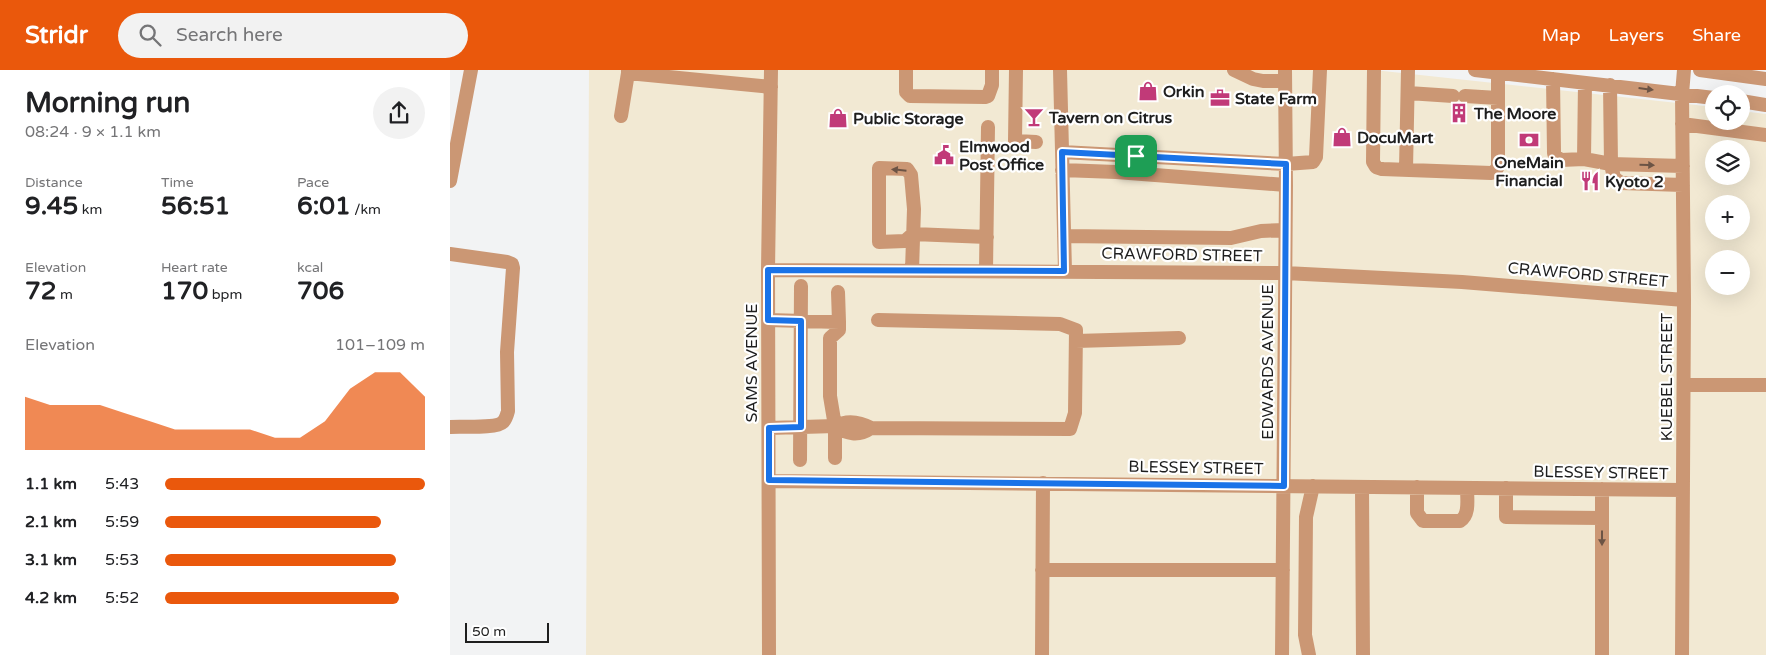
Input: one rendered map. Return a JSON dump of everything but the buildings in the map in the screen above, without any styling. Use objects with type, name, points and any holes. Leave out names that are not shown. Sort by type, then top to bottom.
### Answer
[{"type":"street","points":[[450,181],[471,70]]},
{"type":"street","name":"SAMS AVENUE","points":[[769,655],[768,270],[771,70]]},
{"type":"street","points":[[906,70],[906,92],[910,96],[967,97],[988,96],[992,85],[992,70]]},
{"type":"street","points":[[1016,70],[1015,141],[1036,142]]},
{"type":"street","points":[[1060,70],[1064,271]]},
{"type":"street","points":[[1234,70],[1258,80],[1285,76]]},
{"type":"street","points":[[1062,152],[1286,164],[1314,162],[1316,157],[1320,70]]},
{"type":"street","points":[[1374,70],[1373,162],[1376,167],[1382,169],[1491,173],[1495,172],[1498,166],[1498,73]]},
{"type":"street","points":[[1406,169],[1408,70]]},
{"type":"street","points":[[1475,70],[1705,97]]},
{"type":"street","name":"KUEBEL STREET","points":[[1682,655],[1684,300],[1682,94],[1684,70]]},
{"type":"street","points":[[1700,70],[1766,79]]},
{"type":"street","points":[[621,116],[628,72],[771,87]]},
{"type":"street","name":"EDWARDS AVENUE","points":[[1282,655],[1286,185],[1285,76]]},
{"type":"street","points":[[1553,79],[1554,156],[1561,160],[1584,159],[1611,164],[1683,166]]},
{"type":"street","points":[[1584,159],[1585,83]]},
{"type":"street","points":[[1610,85],[1611,164],[1614,178],[1621,183],[1683,185]]},
{"type":"street","points":[[1408,93],[1498,98]]},
{"type":"street","points":[[1750,102],[1766,105]]},
{"type":"street","points":[[1682,124],[1766,135]]},
{"type":"street","points":[[986,270],[988,127]]},
{"type":"street","points":[[912,270],[913,234],[914,209],[911,175],[907,169],[879,168],[879,242],[905,240],[913,234],[987,237]]},
{"type":"street","points":[[1062,170],[1116,172],[1286,185]]},
{"type":"street","points":[[1064,236],[1231,238],[1261,230],[1285,230]]},
{"type":"street","points":[[450,254],[512,264],[507,352],[508,411],[506,418],[503,422],[494,426],[450,426]]},
{"type":"street","name":"CRAWFORD STREET","points":[[768,270],[1285,273],[1462,282],[1684,300]]},
{"type":"street","points":[[800,460],[801,286]]},
{"type":"street","points":[[835,458],[836,426],[830,396],[830,338],[839,330],[838,292]]},
{"type":"street","points":[[768,320],[839,322]]},
{"type":"street","points":[[769,428],[836,426],[845,433],[863,434],[870,428],[1070,429],[1075,413],[1076,330],[1060,324],[878,320]]},
{"type":"street","points":[[1076,341],[1179,338]]},
{"type":"street","points":[[1684,385],[1766,385]]},
{"type":"street","name":"BLESSEY STREET","points":[[769,480],[1683,490]]},
{"type":"street","points":[[1042,655],[1043,483]]},
{"type":"street","points":[[1309,655],[1306,636],[1306,517],[1313,486]]},
{"type":"street","points":[[1362,487],[1363,655]]},
{"type":"street","points":[[1417,487],[1417,513],[1423,522],[1460,521],[1465,518],[1467,514],[1467,488]]},
{"type":"street","points":[[1506,488],[1506,517],[1602,518]]},
{"type":"street","points":[[1602,489],[1602,655]]},
{"type":"street","points":[[1042,570],[1283,570]]},
{"type":"shaded area","points":[[589,70],[1374,70],[1705,106],[1705,130],[1750,130],[1750,112],[1766,114],[1766,655],[586,655]]},
{"type":"place","name":"Orkin","points":[[1148,91]]},
{"type":"place","name":"State Farm","points":[[1220,98]]},
{"type":"place","name":"The Moore","points":[[1459,113]]},
{"type":"place","name":"Tavern on Citrus","points":[[1034,117]]},
{"type":"place","name":"Public Storage","points":[[838,118]]},
{"type":"place","name":"DocuMart","points":[[1342,137]]},
{"type":"place","name":"OneMain Financial","points":[[1529,140]]},
{"type":"place","name":"Elmwood Post Office","points":[[944,155]]},
{"type":"place","name":"Kyoto 2","points":[[1590,181]]},
{"type":"route","points":[[1062,152],[1136,156],[1286,164],[1284,486],[769,480],[769,428],[801,427],[801,321],[768,320],[768,270],[1064,271],[1062,152]]}]
